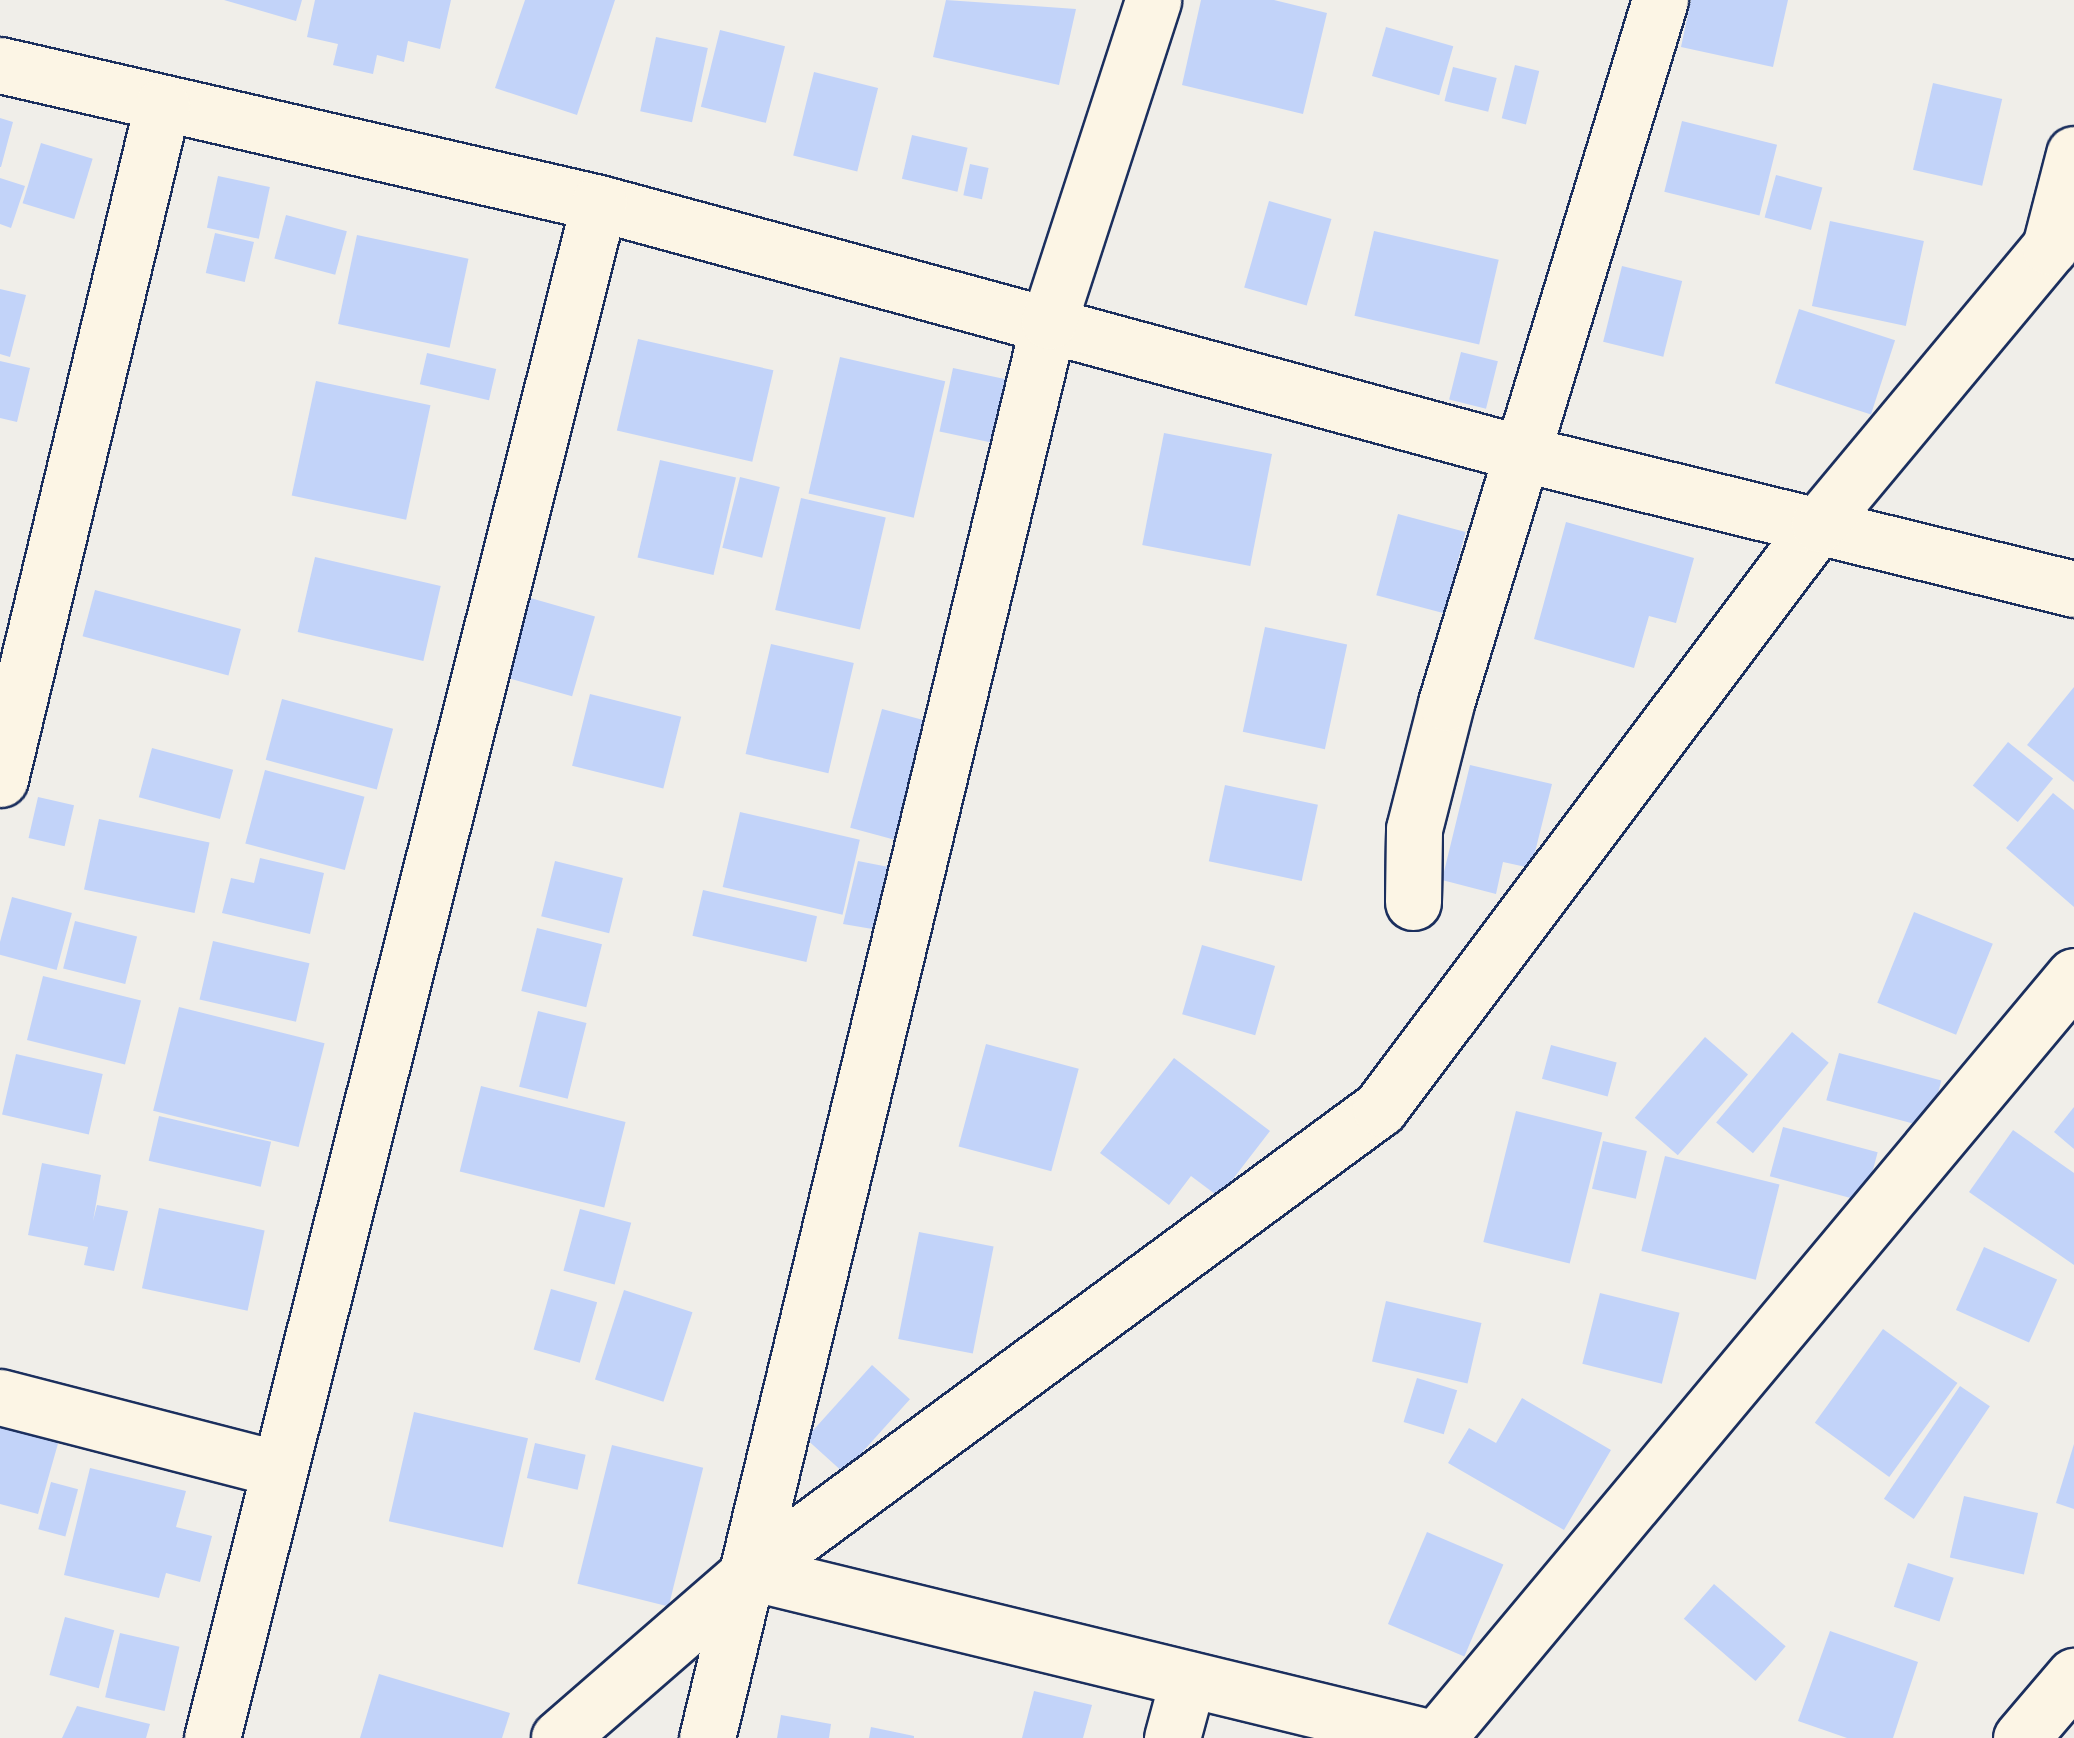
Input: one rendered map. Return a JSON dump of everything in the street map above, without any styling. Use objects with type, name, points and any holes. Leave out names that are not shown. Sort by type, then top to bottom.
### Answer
[{"type":"street","points":[[707,1738],[1049,321],[1153,0]]},
{"type":"street","points":[[1413,902],[1414,829],[1660,0]]},
{"type":"street","points":[[0,65],[162,106],[600,203],[1049,321],[1524,454],[2074,589]]},
{"type":"street","points":[[0,779],[162,106]]},
{"type":"street","points":[[559,1738],[750,1572],[1380,1108],[1819,524],[2050,247],[2074,154]]},
{"type":"street","points":[[212,1738],[600,203]]},
{"type":"street","points":[[750,1572],[1434,1738],[2074,976]]},
{"type":"street","points":[[0,1397],[278,1469]]},
{"type":"street","points":[[2021,1738],[2074,1676]]},
{"type":"street","points":[[1172,1738],[1188,1679]]},
{"type":"building","points":[[224,0],[302,0],[296,21]]},
{"type":"building","points":[[315,0],[451,0],[440,49],[408,41],[404,62],[377,55],[373,74],[333,65],[338,44],[307,37]]},
{"type":"building","points":[[525,0],[615,0],[577,115],[495,88]]},
{"type":"building","points":[[946,0],[1076,9],[1059,85],[933,57]]},
{"type":"building","points":[[1201,0],[1274,0],[1327,13],[1303,114],[1182,85]]},
{"type":"building","points":[[1691,0],[1788,0],[1773,67],[1681,47]]},
{"type":"building","points":[[1386,27],[1453,46],[1439,95],[1372,76]]},
{"type":"building","points":[[720,30],[785,46],[766,123],[701,107]]},
{"type":"building","points":[[656,37],[708,48],[692,122],[640,111]]},
{"type":"building","points":[[1515,65],[1539,71],[1526,124],[1502,118]]},
{"type":"building","points":[[1453,67],[1497,78],[1488,112],[1445,101]]},
{"type":"building","points":[[814,72],[878,88],[857,171],[793,155]]},
{"type":"building","points":[[1933,83],[2002,99],[1982,186],[1913,170]]},
{"type":"building","points":[[0,118],[13,122],[1,167],[0,167]]},
{"type":"building","points":[[1682,121],[1777,145],[1759,216],[1664,192]]},
{"type":"building","points":[[912,135],[968,148],[957,192],[902,179]]},
{"type":"building","points":[[41,143],[93,159],[74,219],[23,203]]},
{"type":"building","points":[[970,164],[989,168],[982,199],[963,195]]},
{"type":"building","points":[[1776,175],[1822,187],[1811,230],[1765,218]]},
{"type":"building","points":[[218,176],[270,187],[259,239],[207,228]]},
{"type":"building","points":[[0,178],[25,186],[11,228],[0,224]]},
{"type":"building","points":[[1269,201],[1331,219],[1307,305],[1244,288]]},
{"type":"building","points":[[286,215],[347,231],[335,275],[274,258]]},
{"type":"building","points":[[1830,221],[1924,241],[1906,326],[1812,306]]},
{"type":"building","points":[[1374,231],[1499,260],[1479,345],[1354,316]]},
{"type":"building","points":[[215,233],[254,242],[245,282],[206,273]]},
{"type":"building","points":[[357,235],[469,259],[450,348],[338,324]]},
{"type":"building","points":[[1622,266],[1682,281],[1663,357],[1603,342]]},
{"type":"building","points":[[0,289],[26,295],[10,357],[0,354]]},
{"type":"building","points":[[1799,309],[1895,340],[1871,414],[1775,383]]},
{"type":"building","points":[[638,339],[773,370],[752,462],[617,431]]},
{"type":"building","points":[[1461,352],[1498,361],[1486,409],[1449,400]]},
{"type":"building","points":[[427,353],[496,369],[489,400],[420,384]]},
{"type":"building","points":[[840,357],[945,381],[914,518],[809,493]]},
{"type":"building","points":[[0,361],[30,368],[17,422],[0,418]]},
{"type":"building","points":[[953,368],[1018,382],[1004,445],[939,432]]},
{"type":"building","points":[[316,381],[430,405],[406,520],[292,495]]},
{"type":"building","points":[[1164,433],[1272,454],[1250,566],[1142,545]]},
{"type":"building","points":[[660,460],[736,478],[714,575],[638,557]]},
{"type":"building","points":[[740,477],[780,487],[762,558],[722,548]]},
{"type":"building","points":[[801,498],[886,518],[860,630],[775,610]]},
{"type":"building","points":[[1398,514],[1466,532],[1444,613],[1376,595]]},
{"type":"building","points":[[1566,522],[1694,558],[1676,623],[1649,616],[1634,668],[1534,639]]},
{"type":"building","points":[[315,557],[441,586],[423,661],[298,632]]},
{"type":"building","points":[[95,590],[241,629],[228,675],[83,636]]},
{"type":"building","points":[[520,595],[595,616],[572,696],[497,675]]},
{"type":"building","points":[[1265,627],[1347,644],[1325,749],[1243,732]]},
{"type":"building","points":[[771,644],[854,663],[828,773],[746,754]]},
{"type":"building","points":[[2074,687],[2074,782],[2027,745]]},
{"type":"building","points":[[590,694],[681,717],[663,789],[572,766]]},
{"type":"building","points":[[282,699],[393,729],[377,790],[266,760]]},
{"type":"building","points":[[882,709],[950,727],[918,846],[850,828]]},
{"type":"building","points":[[2008,742],[2053,779],[2018,822],[1973,786]]},
{"type":"building","points":[[152,748],[233,770],[220,819],[139,797]]},
{"type":"building","points":[[1470,765],[1552,784],[1531,868],[1503,862],[1496,894],[1442,880]]},
{"type":"building","points":[[265,770],[364,797],[345,870],[245,843]]},
{"type":"building","points":[[1225,785],[1318,805],[1302,881],[1209,861]]},
{"type":"building","points":[[2053,793],[2074,810],[2074,907],[2006,848]]},
{"type":"building","points":[[38,797],[74,805],[65,846],[29,838]]},
{"type":"building","points":[[740,812],[860,840],[843,915],[723,887]]},
{"type":"building","points":[[99,819],[210,842],[195,913],[84,889]]},
{"type":"building","points":[[260,858],[324,873],[310,934],[222,913],[231,878],[254,883]]},
{"type":"building","points":[[555,861],[623,878],[609,933],[541,916]]},
{"type":"building","points":[[858,861],[914,872],[896,933],[843,924]]},
{"type":"building","points":[[703,890],[817,916],[806,962],[692,936]]},
{"type":"building","points":[[12,897],[72,913],[57,970],[0,955]]},
{"type":"building","points":[[1914,912],[1993,944],[1956,1035],[1877,1003]]},
{"type":"building","points":[[75,921],[137,936],[125,984],[63,969]]},
{"type":"building","points":[[537,928],[602,944],[586,1007],[521,991]]},
{"type":"building","points":[[213,941],[309,963],[296,1022],[200,999]]},
{"type":"building","points":[[1202,945],[1275,966],[1255,1035],[1182,1014]]},
{"type":"building","points":[[43,976],[141,1000],[125,1064],[27,1040]]},
{"type":"building","points":[[179,1007],[325,1043],[299,1147],[153,1111]]},
{"type":"building","points":[[538,1011],[587,1023],[568,1099],[519,1087]]},
{"type":"building","points":[[1792,1032],[1829,1063],[1753,1153],[1716,1122]]},
{"type":"building","points":[[1705,1037],[1748,1074],[1678,1155],[1635,1118]]},
{"type":"building","points":[[986,1044],[1079,1069],[1051,1171],[959,1146]]},
{"type":"building","points":[[1551,1045],[1617,1063],[1608,1096],[1542,1079]]},
{"type":"building","points":[[1839,1053],[1941,1080],[1929,1128],[1826,1100]]},
{"type":"building","points":[[16,1054],[103,1074],[89,1134],[2,1114]]},
{"type":"building","points":[[1174,1058],[1270,1131],[1219,1197],[1191,1176],[1169,1205],[1100,1153]]},
{"type":"building","points":[[481,1086],[626,1122],[604,1207],[460,1171]]},
{"type":"building","points":[[2074,1107],[2074,1149],[2054,1132]]},
{"type":"building","points":[[1516,1111],[1602,1133],[1570,1264],[1483,1242]]},
{"type":"building","points":[[159,1116],[271,1142],[261,1187],[149,1161]]},
{"type":"building","points":[[1783,1127],[1878,1152],[1864,1202],[1770,1176]]},
{"type":"building","points":[[2013,1130],[2074,1173],[2074,1265],[1969,1192]]},
{"type":"building","points":[[1603,1141],[1647,1151],[1636,1199],[1592,1189]]},
{"type":"building","points":[[1665,1156],[1779,1185],[1756,1280],[1641,1251]]},
{"type":"building","points":[[42,1163],[101,1175],[93,1221],[97,1205],[128,1211],[114,1271],[84,1265],[88,1247],[28,1235]]},
{"type":"building","points":[[159,1208],[265,1230],[248,1311],[142,1288]]},
{"type":"building","points":[[580,1209],[631,1223],[615,1285],[563,1271]]},
{"type":"building","points":[[919,1232],[994,1247],[973,1353],[898,1339]]},
{"type":"building","points":[[1984,1247],[2057,1280],[2029,1343],[1956,1310]]},
{"type":"building","points":[[551,1289],[597,1302],[580,1363],[534,1350]]},
{"type":"building","points":[[624,1290],[692,1312],[663,1402],[595,1379]]},
{"type":"building","points":[[1600,1293],[1680,1313],[1662,1384],[1582,1364]]},
{"type":"building","points":[[1386,1301],[1481,1323],[1468,1383],[1372,1361]]},
{"type":"building","points":[[1883,1329],[1957,1383],[1889,1477],[1815,1423]]},
{"type":"building","points":[[872,1365],[910,1399],[844,1473],[806,1439]]},
{"type":"building","points":[[1417,1378],[1457,1390],[1444,1434],[1404,1422]]},
{"type":"building","points":[[1960,1386],[1990,1406],[1914,1519],[1884,1499]]},
{"type":"building","points":[[1522,1398],[1611,1450],[1564,1530],[1448,1463],[1469,1428],[1496,1443]]},
{"type":"building","points":[[414,1412],[528,1438],[503,1547],[389,1521]]},
{"type":"building","points":[[0,1425],[59,1440],[38,1514],[0,1504]]},
{"type":"building","points":[[535,1443],[586,1455],[578,1490],[527,1478]]},
{"type":"building","points":[[2074,1444],[2074,1509],[2056,1503]]},
{"type":"building","points":[[612,1445],[703,1468],[669,1606],[577,1584]]},
{"type":"building","points":[[90,1468],[186,1491],[176,1527],[212,1536],[200,1582],[166,1573],[159,1598],[64,1575]]},
{"type":"building","points":[[51,1482],[78,1489],[65,1537],[38,1529]]},
{"type":"building","points":[[1964,1496],[2038,1513],[2024,1574],[1950,1557]]},
{"type":"building","points":[[1427,1532],[1503,1564],[1464,1656],[1388,1624]]},
{"type":"building","points":[[1908,1563],[1954,1578],[1939,1622],[1894,1607]]},
{"type":"building","points":[[1714,1584],[1786,1646],[1756,1681],[1684,1619]]},
{"type":"building","points":[[65,1617],[114,1630],[99,1688],[49,1675]]},
{"type":"building","points":[[1830,1631],[1918,1662],[1893,1738],[1847,1738],[1798,1721]]},
{"type":"building","points":[[120,1633],[179,1647],[165,1711],[105,1697]]},
{"type":"building","points":[[379,1674],[510,1713],[502,1738],[360,1738]]},
{"type":"building","points":[[1034,1691],[1092,1705],[1083,1738],[1022,1738]]},
{"type":"building","points":[[77,1706],[150,1724],[146,1738],[62,1738]]},
{"type":"building","points":[[781,1715],[831,1724],[829,1738],[777,1738]]},
{"type":"building","points":[[871,1727],[914,1736],[914,1738],[869,1738]]}]
